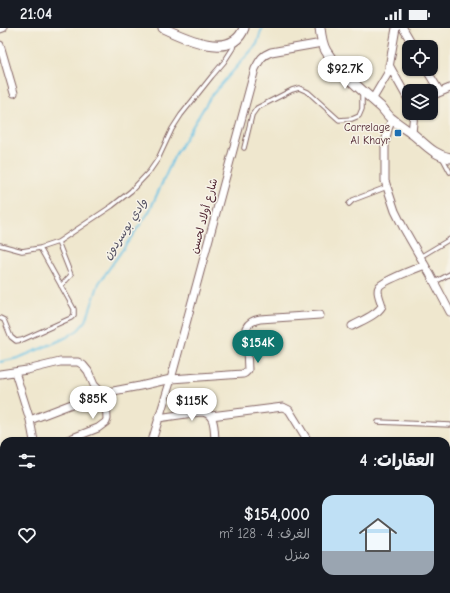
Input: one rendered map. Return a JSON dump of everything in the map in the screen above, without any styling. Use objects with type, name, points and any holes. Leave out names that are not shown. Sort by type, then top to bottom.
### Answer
[{"type":"street","points":[[164,28],[190,40],[208,44],[223,45],[235,41],[241,36],[244,28]]},
{"type":"street","points":[[320,28],[322,43],[340,70],[392,119],[412,133],[429,148],[446,157]]},
{"type":"street","points":[[372,100],[388,73],[396,28]]},
{"type":"street","points":[[403,28],[410,40]]},
{"type":"street","name":"شارع أولاد لحسن","points":[[153,437],[171,379],[255,69],[264,55],[271,52],[322,43]]},
{"type":"street","points":[[0,44],[14,93]]},
{"type":"street","points":[[389,65],[402,88]]},
{"type":"street","points":[[430,76],[440,92],[450,88]]},
{"type":"street","points":[[392,119],[388,128],[385,144],[385,182],[395,211],[450,312]]},
{"type":"street","points":[[412,133],[413,120]]},
{"type":"street","points":[[352,326],[376,313],[380,309],[382,306],[378,290],[379,286],[425,265]]},
{"type":"street","points":[[30,420],[105,392],[171,379],[245,373],[248,370],[246,328],[250,323],[260,319],[320,315]]},
{"type":"street","points":[[0,374],[27,370],[60,362],[78,362],[88,371],[94,385],[105,392]]},
{"type":"street","points":[[15,372],[30,420],[33,437]]},
{"type":"street","points":[[75,437],[98,428],[106,422],[105,392]]},
{"type":"street","points":[[211,416],[282,407],[289,410],[306,437]]},
{"type":"street","points":[[158,418],[206,412],[211,416],[215,437]]},
{"type":"lane","points":[[0,245],[22,251],[40,248],[58,242],[112,206],[130,191],[149,172],[158,159],[165,142],[181,115],[224,62],[233,48],[235,41]]},
{"type":"lane","points":[[244,148],[252,115],[257,108],[292,90],[299,88],[308,92],[339,120],[352,119],[359,116],[362,108],[362,91]]},
{"type":"lane","points":[[446,157],[450,172]]},
{"type":"lane","points":[[349,204],[353,200],[387,187]]},
{"type":"lane","points":[[420,257],[450,239]]},
{"type":"lane","points":[[58,242],[71,275],[61,286]]},
{"type":"lane","points":[[0,318],[4,320],[10,337],[16,341],[22,340],[71,318],[74,315],[74,309],[40,248]]},
{"type":"lane","points":[[435,282],[450,274]]},
{"type":"lane","points":[[378,422],[450,425]]},
{"type":"waterway","name":"وادي بوسردون","points":[[0,362],[18,358],[67,337],[78,330],[86,321],[99,283],[149,212],[174,157],[211,96],[257,44],[262,28]]},
{"type":"place","name":"Carrelage Al Khayr","points":[[398,133]]}]
